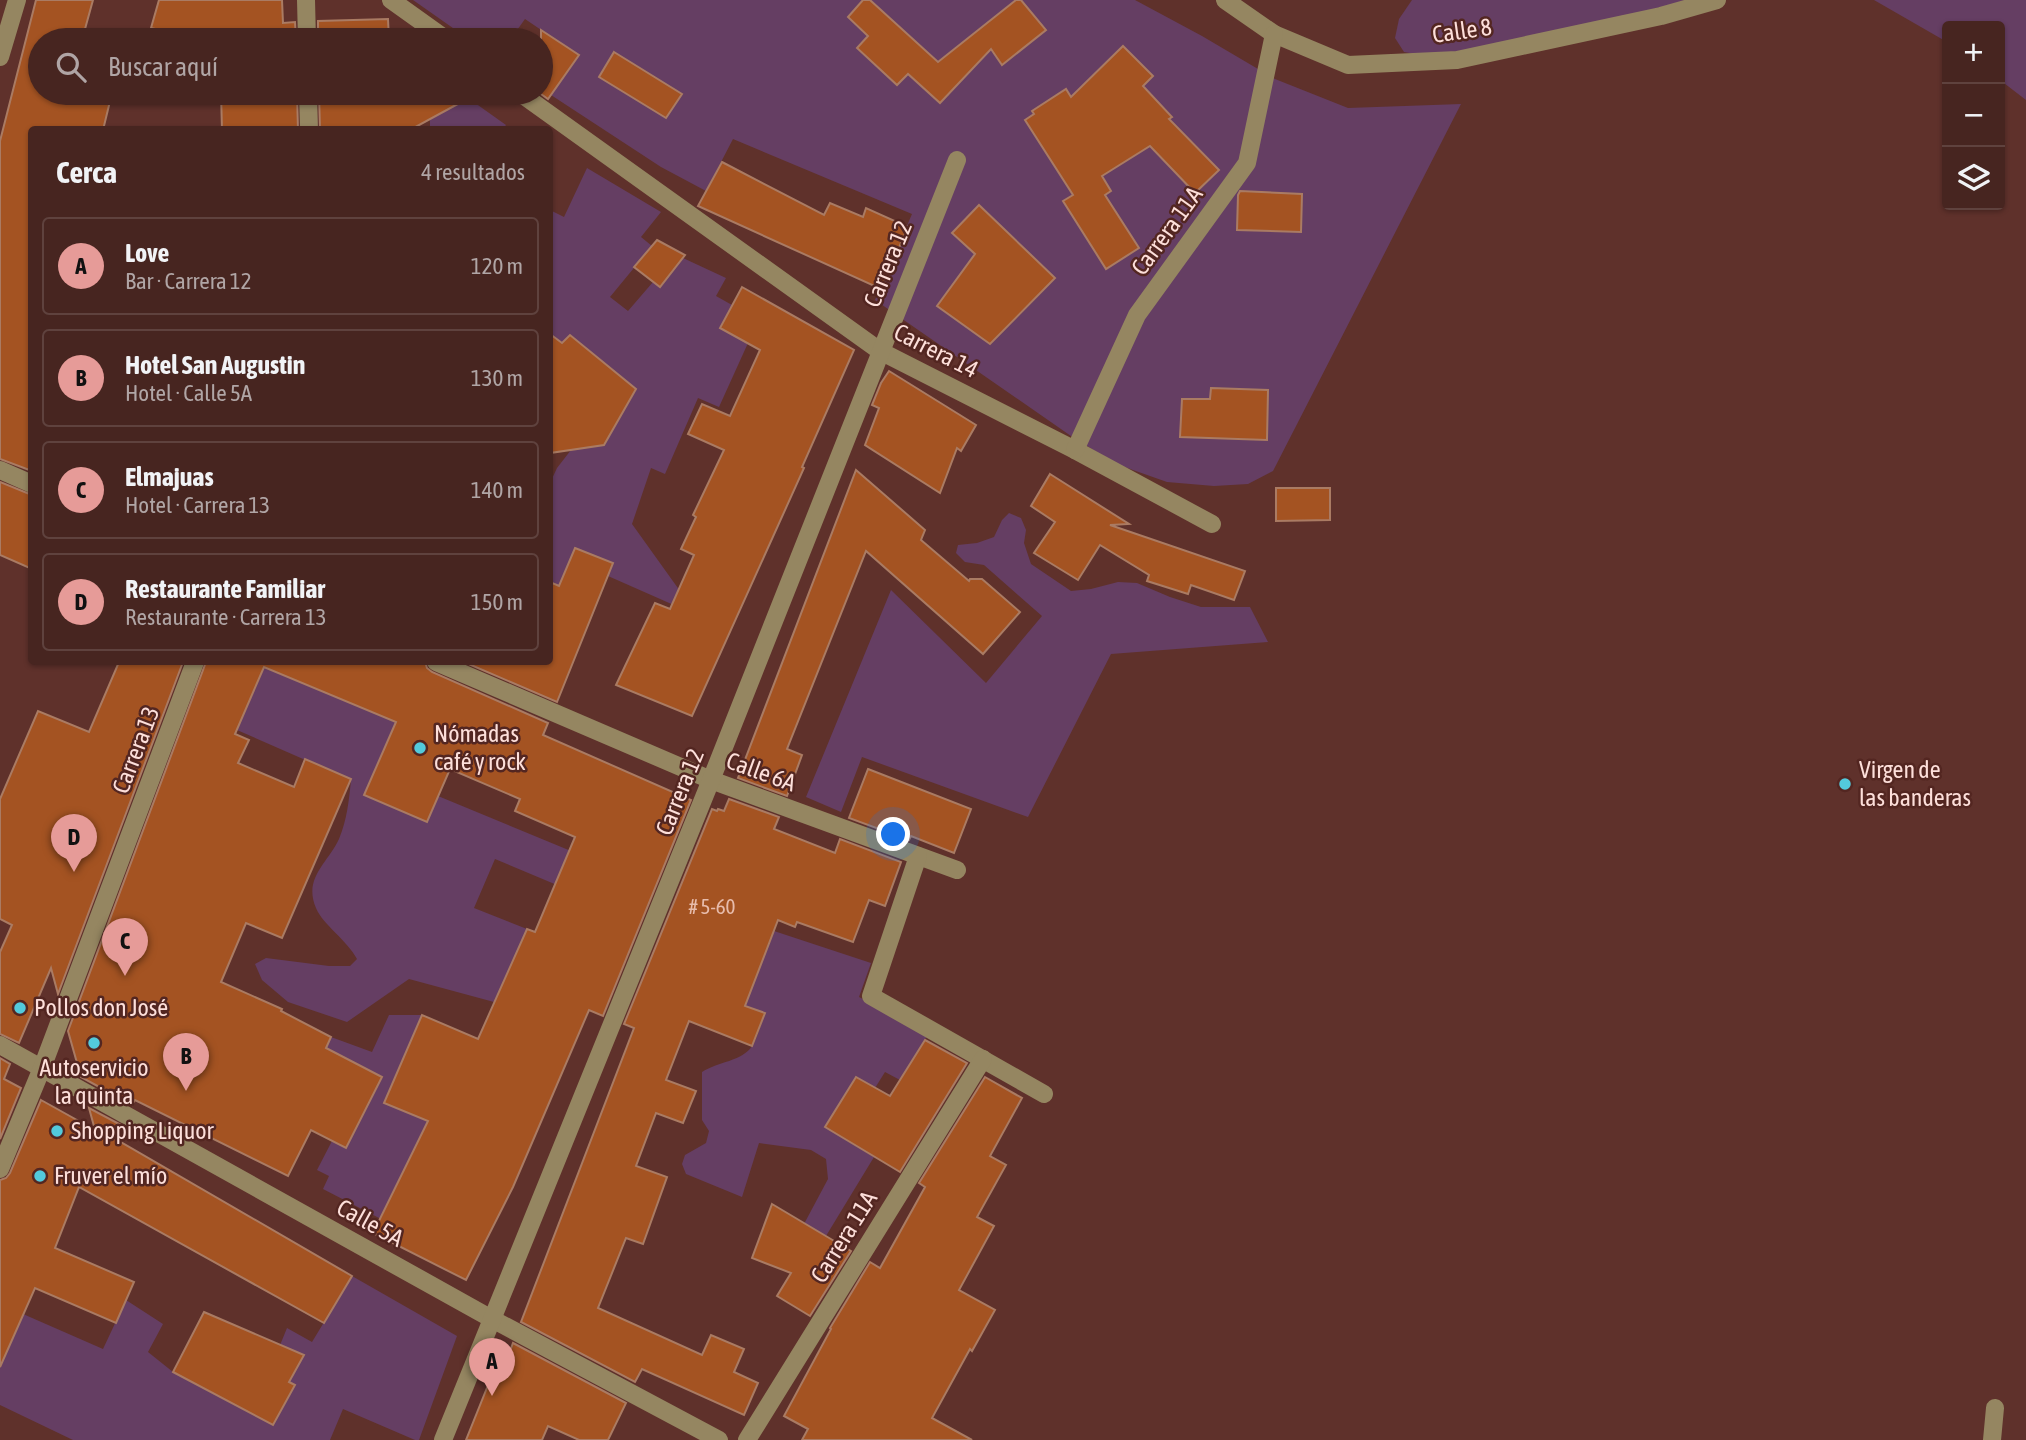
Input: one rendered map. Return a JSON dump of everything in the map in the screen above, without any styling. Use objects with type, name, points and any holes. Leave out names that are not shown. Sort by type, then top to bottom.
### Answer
[{"type":"street","points":[[0,57],[17,0]]},
{"type":"street","points":[[306,0],[307,28]]},
{"type":"street","points":[[391,0],[430,28]]},
{"type":"street","name":"Calle 8","points":[[1225,0],[1274,34],[1348,65],[1457,60],[1661,16],[1717,0]]},
{"type":"street","name":"Carrera 11A","points":[[1075,450],[1136,315],[1247,163],[1274,34]]},
{"type":"street","points":[[309,105],[309,126]]},
{"type":"street","name":"Carrera 14","points":[[537,105],[880,351],[1075,450],[1212,524]]},
{"type":"street","name":"Carrera 12","points":[[443,1440],[711,780],[957,160]]},
{"type":"street","points":[[0,470],[28,483]]},
{"type":"street","name":"Carrera 13","points":[[0,1169],[42,1068],[194,665]]},
{"type":"street","name":"Calle 6A","points":[[443,665],[711,780],[957,870]]},
{"type":"street","points":[[918,856],[871,996],[1044,1094]]},
{"type":"street","name":"Calle 5A","points":[[0,1045],[492,1319],[719,1440]]},
{"type":"street","name":"Carrera 11A","points":[[747,1440],[983,1059]]},
{"type":"street","points":[[1992,1440],[1994,1408]]},
{"type":"shaded area","points":[[413,0],[1135,0],[1275,79],[1348,108],[1461,104],[1273,471],[1248,484],[1214,486],[1167,482],[1116,464],[1071,436],[875,300],[912,214],[733,139],[706,191],[661,167],[553,96],[553,92],[578,55],[553,38],[553,28],[538,28],[525,19],[519,28],[453,28]]},
{"type":"shaded area","points":[[1412,0],[1696,0],[1488,51],[1427,56],[1404,52],[1395,38],[1399,19]]},
{"type":"shaded area","points":[[1874,0],[2026,0],[2026,100],[2005,84],[2005,21],[1942,21],[1942,39]]},
{"type":"shaded area","points":[[451,105],[478,105],[506,125],[430,126],[430,114]]},
{"type":"shaded area","points":[[587,168],[661,212],[641,237],[652,246],[610,297],[628,311],[653,282],[660,287],[683,258],[726,278],[716,296],[732,305],[720,328],[748,343],[719,407],[698,398],[665,474],[651,468],[632,524],[680,591],[676,606],[608,576],[559,586],[553,583],[553,477],[571,450],[604,445],[636,390],[570,335],[562,343],[553,336],[553,212],[564,217]]},
{"type":"shaded area","points":[[1009,513],[1021,518],[1026,530],[1024,543],[1031,564],[1071,591],[1118,582],[1137,583],[1201,607],[1250,607],[1268,642],[1111,654],[1028,817],[862,757],[841,812],[806,797],[891,590],[986,683],[1042,616],[984,565],[965,562],[956,553],[958,545],[977,543],[994,537],[1002,520]]},
{"type":"shaded area","points":[[265,666],[396,722],[365,795],[427,822],[438,796],[571,851],[576,893],[495,859],[474,908],[527,929],[516,954],[527,1016],[494,1002],[409,979],[347,1022],[288,1002],[262,980],[255,964],[266,958],[329,966],[350,966],[357,959],[319,914],[313,897],[318,871],[342,832],[351,780],[237,730]]},
{"type":"shaded area","points":[[774,931],[871,963],[859,997],[929,1033],[900,1080],[885,1072],[875,1088],[856,1077],[825,1127],[874,1157],[826,1236],[804,1224],[828,1179],[826,1159],[811,1150],[759,1143],[742,1197],[686,1174],[682,1164],[685,1155],[706,1143],[709,1131],[702,1120],[702,1072],[748,1051],[758,1034],[765,1013],[743,1005]]},
{"type":"shaded area","points":[[389,1015],[422,1015],[411,1041],[413,1073],[398,1109],[428,1121],[381,1219],[323,1189],[329,1176],[317,1170],[332,1141],[346,1147],[382,1077],[326,1048],[331,1037],[372,1052]]},
{"type":"shaded area","points":[[352,1276],[457,1336],[419,1440],[343,1409],[330,1440],[73,1440],[0,1405],[0,1367],[23,1314],[103,1349],[126,1300],[163,1324],[148,1352],[173,1372],[273,1425],[295,1385],[269,1372],[287,1328],[312,1342]]},
{"type":"building","points":[[36,0],[93,0],[85,28],[29,28]]},
{"type":"building","points":[[159,0],[282,0],[283,23],[295,22],[295,28],[151,28]]},
{"type":"building","points":[[863,0],[870,0],[938,62],[1016,0],[1021,0],[1046,30],[1002,65],[991,49],[940,103],[908,74],[897,85],[857,48],[868,36],[848,17]]},
{"type":"building","points":[[388,19],[388,28],[318,28],[318,21]]},
{"type":"building","points":[[28,31],[28,105],[109,105],[104,126],[28,126],[28,470],[0,459],[0,141]]},
{"type":"building","points":[[553,38],[579,55],[553,92]]},
{"type":"building","points":[[1123,46],[1153,76],[1143,86],[1172,117],[1169,119],[1219,170],[1195,193],[1150,146],[1102,176],[1111,191],[1105,195],[1139,248],[1106,269],[1063,201],[1073,195],[1025,120],[1034,114],[1032,111],[1066,89],[1071,97]]},
{"type":"building","points":[[614,52],[682,94],[666,118],[599,77]]},
{"type":"building","points":[[221,105],[297,105],[298,126],[222,126]]},
{"type":"building","points":[[319,105],[456,105],[417,126],[320,126]]},
{"type":"building","points":[[722,162],[824,215],[830,203],[863,217],[866,208],[908,227],[881,289],[698,206]]},
{"type":"building","points":[[1240,191],[1302,194],[1301,232],[1237,230]]},
{"type":"building","points":[[979,205],[1055,278],[990,344],[937,306],[975,254],[952,233]]},
{"type":"building","points":[[657,240],[685,255],[660,287],[634,267]]},
{"type":"building","points":[[742,287],[854,350],[692,716],[616,685],[655,603],[670,609],[694,555],[681,549],[696,517],[693,515],[724,450],[688,434],[702,404],[730,416],[760,350],[720,328]]},
{"type":"building","points":[[570,335],[636,389],[604,445],[553,453],[553,336],[562,343]]},
{"type":"building","points":[[889,371],[976,425],[961,451],[957,448],[940,493],[865,445],[879,408],[872,405]]},
{"type":"building","points":[[1211,388],[1268,390],[1267,440],[1180,437],[1182,399],[1210,399]]},
{"type":"building","points":[[856,470],[925,530],[921,540],[969,581],[982,579],[1020,612],[983,654],[866,551],[787,749],[802,755],[787,796],[738,778]]},
{"type":"building","points":[[1050,474],[1129,524],[1110,525],[1245,571],[1234,600],[1191,585],[1188,594],[1147,581],[1149,575],[1100,545],[1078,580],[1034,553],[1055,522],[1031,506]]},
{"type":"building","points":[[0,482],[28,493],[28,567],[0,555]]},
{"type":"building","points":[[1276,488],[1330,488],[1330,520],[1276,521]]},
{"type":"building","points":[[575,548],[613,563],[557,702],[471,665],[553,665],[553,583],[559,586]]},
{"type":"building","points":[[118,665],[182,665],[58,994],[51,968],[19,1043],[0,1034],[0,952],[12,925],[0,919],[0,799],[38,711],[89,732]]},
{"type":"building","points":[[205,665],[426,665],[432,672],[548,723],[543,735],[691,800],[603,1016],[589,1010],[513,1187],[466,1280],[373,1233],[428,1121],[384,1103],[422,1015],[478,1039],[527,929],[535,932],[575,837],[515,811],[520,799],[450,769],[427,822],[364,795],[396,722],[264,667],[235,734],[249,740],[238,763],[294,787],[305,759],[351,779],[282,938],[246,923],[221,982],[282,1009],[281,1011],[331,1037],[326,1048],[382,1077],[346,1148],[311,1130],[288,1176],[135,1100],[132,1105],[81,1077],[68,1031]]},
{"type":"building","points":[[868,769],[971,809],[954,853],[911,836],[909,840],[849,818]]},
{"type":"building","points":[[729,799],[779,817],[774,829],[835,853],[840,839],[901,862],[885,906],[869,900],[853,942],[797,922],[795,927],[778,920],[745,1006],[765,1013],[752,1046],[689,1021],[666,1080],[696,1091],[683,1123],[656,1113],[636,1166],[667,1177],[643,1244],[626,1238],[598,1308],[702,1355],[711,1335],[744,1349],[734,1372],[758,1383],[744,1415],[642,1369],[635,1382],[521,1322],[634,1028],[624,1024],[712,809],[724,811]]},
{"type":"building","points":[[925,1040],[967,1063],[900,1172],[825,1127],[856,1077],[890,1096]]},
{"type":"building","points":[[0,1058],[10,1064],[4,1079],[21,1088],[0,1139]]},
{"type":"building","points":[[985,1077],[1022,1098],[990,1156],[1006,1165],[977,1217],[994,1226],[959,1290],[995,1310],[932,1418],[972,1440],[802,1440],[808,1429],[784,1416],[830,1328],[870,1262],[880,1268],[925,1187],[919,1183]]},
{"type":"building","points":[[41,1100],[95,1130],[89,1108],[121,1125],[114,1138],[352,1276],[324,1323],[79,1187],[55,1248],[134,1282],[116,1323],[35,1288],[0,1367],[0,1180],[10,1173]]},
{"type":"building","points":[[772,1204],[851,1251],[810,1316],[777,1296],[791,1273],[752,1258]]},
{"type":"building","points":[[204,1312],[304,1355],[289,1382],[295,1385],[273,1425],[173,1372]]},
{"type":"building","points":[[513,1343],[626,1403],[608,1440],[579,1440],[548,1426],[542,1440],[466,1440],[503,1348],[510,1351]]},
{"type":"place","name":"Nómadas café y rock","points":[[420,748]]},
{"type":"place","name":"Virgen de las banderas","points":[[1845,784]]},
{"type":"place","name":"Restaurante Familiar","points":[[74,872]]},
{"type":"place","name":"Elmajuas","points":[[125,976]]},
{"type":"place","name":"Pollos don José","points":[[20,1008]]},
{"type":"place","name":"Autoservicio la quinta","points":[[94,1043]]},
{"type":"place","name":"Hotel San Augustin","points":[[186,1091]]},
{"type":"place","name":"Shopping Liquor","points":[[57,1131]]},
{"type":"place","name":"Fruver el mío","points":[[40,1176]]},
{"type":"place","name":"Love","points":[[492,1396]]}]
